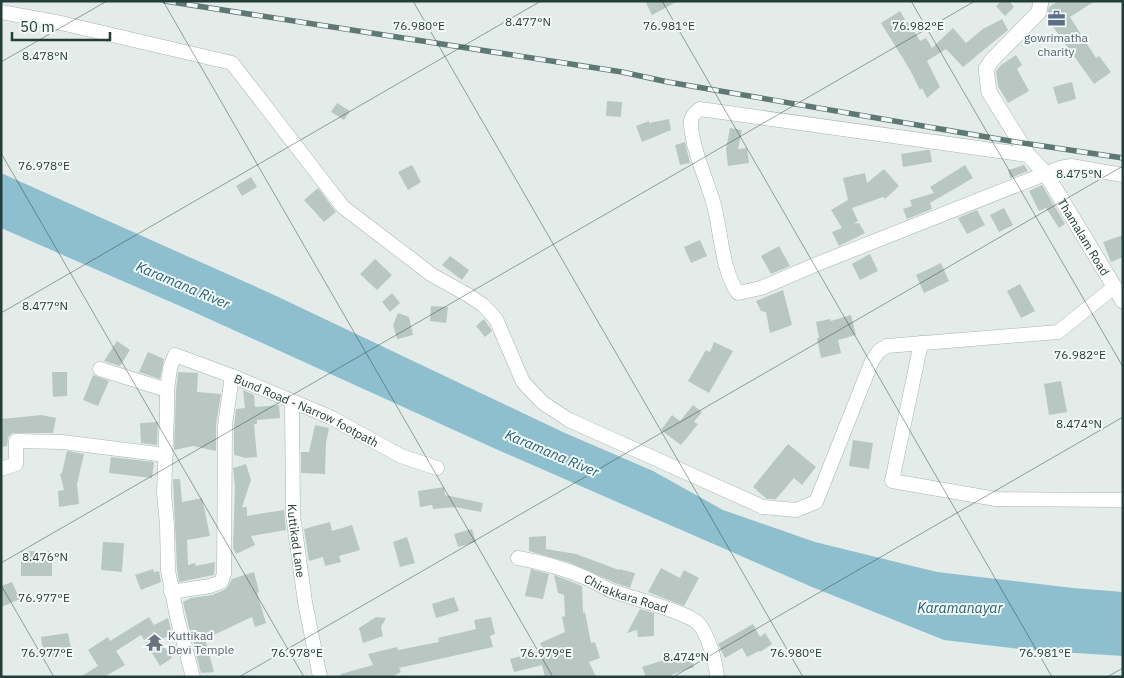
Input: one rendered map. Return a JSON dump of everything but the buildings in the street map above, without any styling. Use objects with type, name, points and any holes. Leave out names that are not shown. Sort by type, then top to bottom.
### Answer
[{"type":"street","name":"Thamalam Road","points":[[1040,1],[1039,12],[992,60],[986,69],[989,92],[1028,156],[1046,174],[1113,288],[1123,301]]},
{"type":"street","points":[[1,12],[61,23],[232,64],[343,207],[432,275],[482,305],[496,319],[523,382],[543,403],[569,420],[763,507],[796,510],[816,502],[872,361],[879,351],[888,346],[1058,332],[1113,288]]},
{"type":"street","points":[[1028,156],[700,108],[693,113],[690,122],[714,206],[730,280],[738,293],[761,288],[1060,168],[1071,166],[1123,176]]},
{"type":"street","points":[[921,343],[892,481],[996,499],[1123,500]]},
{"type":"street","name":"Bund Road - Narrow footpath","points":[[167,390],[170,368],[175,355],[232,376],[330,417],[402,456],[437,468]]},
{"type":"street","points":[[100,369],[167,390],[164,493],[168,570],[171,592],[193,677]]},
{"type":"street","points":[[171,592],[210,586],[221,582],[224,574],[225,425],[232,376]]},
{"type":"street","name":"Kuttikad Lane","points":[[292,402],[293,515],[304,602],[320,677]]},
{"type":"street","points":[[1,469],[16,464],[16,441],[62,442],[166,455]]},
{"type":"street","name":"Chirakkara Road","points":[[518,558],[537,561],[585,577],[610,590],[698,622],[716,664],[717,677]]},
{"type":"water","name":"Karamanayar","points":[[1,173],[272,294],[565,433],[653,471],[723,510],[815,542],[937,572],[1123,592],[1123,656],[1028,650],[944,640],[812,587],[498,450],[196,313],[1,228]]},
{"type":"railway","points":[[165,1],[622,72],[668,82],[1016,142],[1123,158]]},
{"type":"place","name":"gowrimatha charity","points":[[1056,18]]},
{"type":"place","name":"Kuttikad Devi Temple","points":[[154,642]]},
{"type":"water label","name":"Karamana River","points":[[183,285]]},
{"type":"water label","name":"Karamana River","points":[[552,453]]}]
